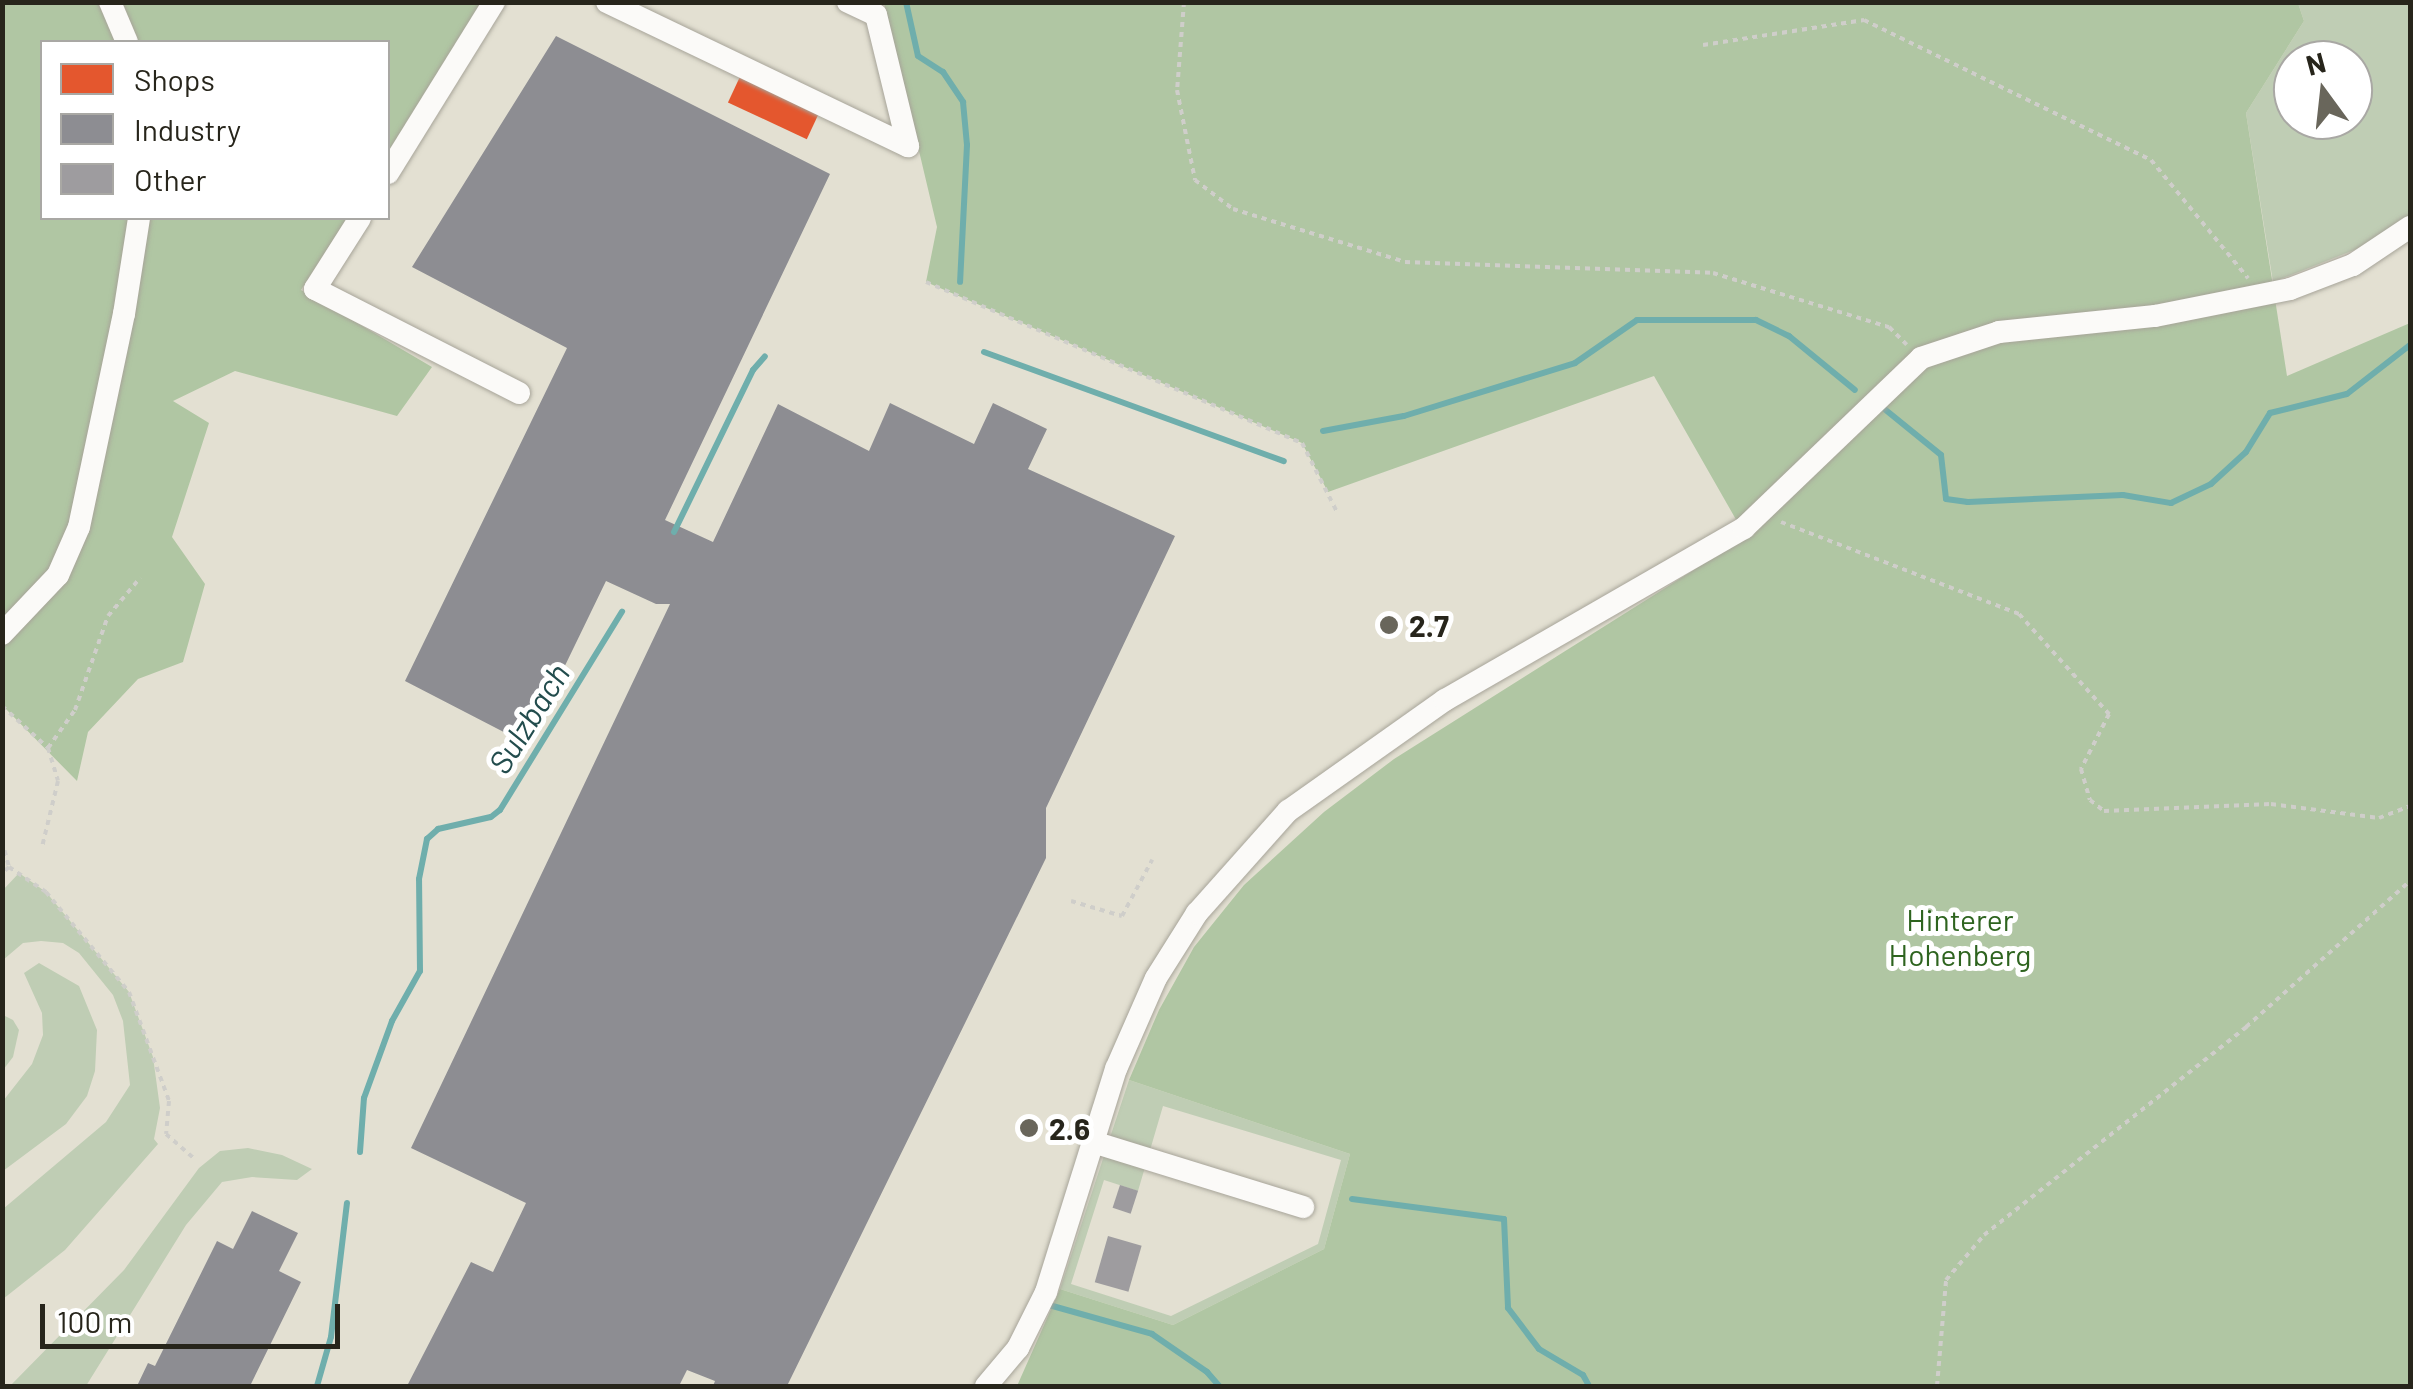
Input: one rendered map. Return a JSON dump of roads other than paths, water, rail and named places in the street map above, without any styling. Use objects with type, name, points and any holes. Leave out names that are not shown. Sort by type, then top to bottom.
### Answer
[{"type":"street","points":[[110,2],[126,40]]},
{"type":"street","points":[[390,170],[494,2]]},
{"type":"street","points":[[606,2],[908,146],[876,15],[848,2]]},
{"type":"street","points":[[2,634],[58,575],[79,527],[124,314],[138,220]]},
{"type":"street","points":[[359,220],[315,289],[519,393]]},
{"type":"street","points":[[986,1386],[1018,1348],[1046,1292],[1116,1069],[1156,978],[1197,913],[1288,811],[1445,700],[1753,521],[1921,358],[1999,332],[2155,316],[2262,294],[2353,265],[2410,227]]},
{"type":"street","points":[[1094,1142],[1303,1207]]},
{"type":"waterway","name":"Sulzbach","points":[[906,2],[918,56],[943,72],[963,102],[967,145],[960,282]]},
{"type":"waterway","points":[[1323,431],[1404,416],[1575,363],[1637,320],[1756,320],[1789,336],[1855,390]]},
{"type":"waterway","points":[[1882,407],[1941,455],[1946,499],[1968,502],[2123,495],[2171,503],[2211,484],[2246,452],[2270,413],[2347,394],[2410,345]]},
{"type":"waterway","points":[[984,352],[1284,461]]},
{"type":"waterway","name":"Sulzbach","points":[[674,532],[753,370],[765,356]]},
{"type":"waterway","name":"Sulzbach","points":[[360,1152],[364,1098],[392,1021],[420,971],[419,879],[427,839],[438,829],[491,817],[500,810],[622,612]]},
{"type":"waterway","points":[[1352,1199],[1504,1219],[1508,1308],[1539,1349],[1583,1375],[1589,1386]]},
{"type":"waterway","name":"Sulzbach","points":[[317,1386],[331,1337],[347,1203]]},
{"type":"waterway","points":[[1049,1305],[1152,1334],[1207,1372],[1219,1386]]},
{"type":"place","name":"2.7","points":[[1389,625]]},
{"type":"place","name":"2.6","points":[[1029,1128]]},
{"type":"park label","name":"Hinterer Hohenberg","points":[[1960,936]]}]
